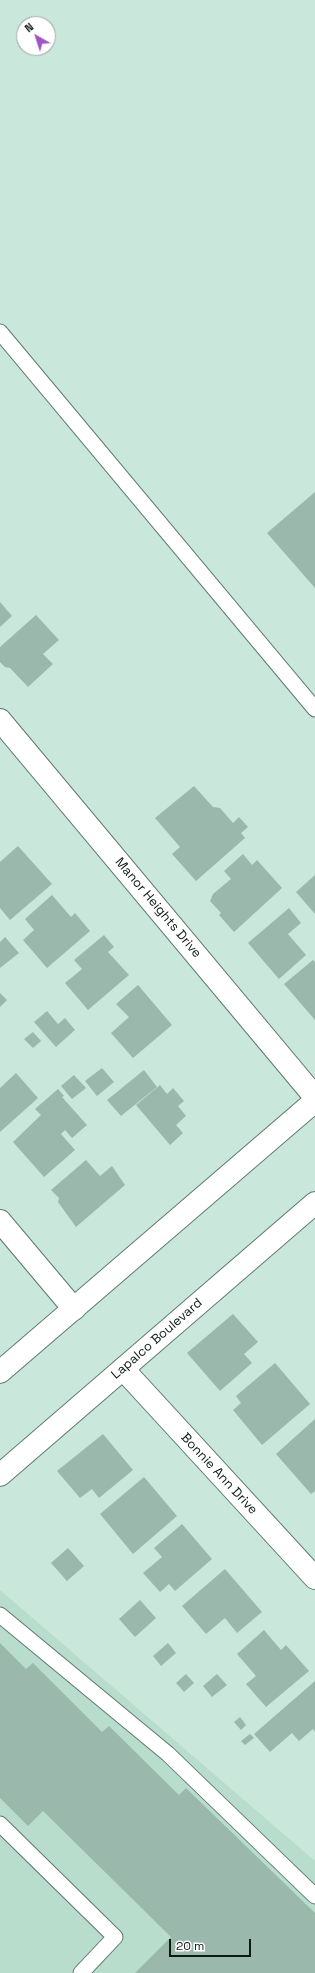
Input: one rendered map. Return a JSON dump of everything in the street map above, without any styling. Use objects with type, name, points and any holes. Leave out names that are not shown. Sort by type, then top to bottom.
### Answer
[{"type":"street","name":"Manor Heights Drive","points":[[0,720],[315,1097]]},
{"type":"street","points":[[0,1372],[315,1101]]},
{"type":"street","name":"Lapalco Boulevard","points":[[0,1475],[315,1203]]},
{"type":"street","points":[[0,1221],[74,1309]]},
{"type":"street","name":"Bonnie Ann Drive","points":[[123,1369],[315,1578]]},
{"type":"lane","points":[[0,332],[315,709]]},
{"type":"lane","points":[[0,1615],[168,1754],[315,1896]]},
{"type":"lane","points":[[0,1824],[116,1937],[81,1973]]},
{"type":"shaded area","points":[[0,1590],[315,1861],[315,1973],[0,1973]]},
{"type":"building","points":[[315,492],[315,588],[267,533]]},
{"type":"building","points":[[0,602],[12,616],[0,627]]},
{"type":"building","points":[[36,615],[59,640],[43,654],[53,664],[28,687],[10,668],[5,667],[0,662],[0,647]]},
{"type":"building","points":[[194,786],[213,807],[220,808],[233,823],[239,817],[248,827],[241,833],[245,838],[196,881],[172,854],[180,847],[155,818]]},
{"type":"building","points":[[18,846],[52,884],[10,920],[0,908],[0,862]]},
{"type":"building","points":[[243,854],[252,865],[257,860],[282,888],[234,932],[219,915],[221,913],[210,901],[213,894],[231,879],[224,871]]},
{"type":"building","points":[[315,875],[315,914],[296,892]]},
{"type":"building","points":[[52,895],[71,917],[75,913],[90,931],[47,968],[23,940],[34,930],[25,919]]},
{"type":"building","points":[[289,908],[301,923],[288,934],[306,955],[279,979],[248,943]]},
{"type":"building","points":[[104,935],[114,947],[108,952],[129,975],[88,1010],[65,983],[82,969],[74,960]]},
{"type":"building","points":[[5,937],[19,953],[0,968],[0,942]]},
{"type":"building","points":[[313,960],[315,962],[315,1020],[284,984]]},
{"type":"building","points":[[138,985],[172,1025],[133,1058],[111,1033],[129,1017],[116,1004]]},
{"type":"building","points":[[0,993],[7,1000],[0,1007]]},
{"type":"building","points":[[47,1011],[58,1024],[65,1018],[75,1030],[56,1047],[34,1022]]},
{"type":"building","points":[[33,1032],[41,1041],[33,1048],[24,1039]]},
{"type":"building","points":[[102,1068],[114,1082],[97,1096],[85,1081]]},
{"type":"building","points":[[144,1070],[157,1087],[121,1116],[107,1100]]},
{"type":"building","points":[[16,1073],[38,1098],[0,1132],[0,1088]]},
{"type":"building","points":[[74,1075],[86,1088],[72,1099],[61,1086]]},
{"type":"building","points":[[160,1085],[167,1094],[173,1088],[184,1101],[178,1106],[186,1116],[176,1125],[183,1133],[170,1145],[136,1105]]},
{"type":"building","points":[[58,1089],[64,1096],[62,1097],[87,1125],[72,1138],[65,1130],[61,1134],[75,1150],[44,1177],[13,1142],[41,1115],[35,1109]]},
{"type":"building","points":[[86,1160],[100,1176],[112,1166],[125,1185],[76,1227],[58,1202],[59,1198],[51,1190]]},
{"type":"building","points":[[233,1314],[258,1342],[244,1354],[252,1363],[220,1391],[187,1353]]},
{"type":"building","points":[[275,1363],[310,1404],[262,1445],[233,1410],[241,1403],[236,1396]]},
{"type":"building","points":[[315,1419],[315,1491],[311,1494],[276,1454]]},
{"type":"building","points":[[103,1434],[133,1470],[99,1498],[92,1489],[80,1498],[57,1471]]},
{"type":"building","points":[[144,1477],[177,1516],[133,1554],[100,1514]]},
{"type":"building","points":[[182,1524],[212,1559],[175,1591],[169,1584],[160,1592],[143,1573],[162,1557],[154,1548]]},
{"type":"building","points":[[68,1548],[84,1566],[67,1581],[51,1563]]},
{"type":"building","points":[[225,1569],[262,1612],[237,1633],[225,1618],[206,1634],[182,1606]]},
{"type":"building","points":[[140,1600],[156,1618],[135,1637],[119,1619]]},
{"type":"building","points":[[264,1630],[281,1650],[286,1645],[309,1671],[266,1707],[246,1684],[256,1676],[237,1654]]},
{"type":"building","points":[[0,1643],[26,1669],[33,1663],[102,1732],[109,1726],[179,1795],[186,1788],[315,1913],[315,1973],[135,1973],[171,1937],[43,1811],[28,1826],[0,1798]]},
{"type":"building","points":[[168,1643],[176,1653],[161,1666],[153,1656]]},
{"type":"building","points":[[186,1674],[194,1683],[184,1692],[176,1683]]},
{"type":"building","points":[[217,1674],[227,1685],[212,1697],[203,1686]]},
{"type":"building","points":[[315,1681],[315,1732],[313,1729],[299,1741],[292,1733],[270,1752],[254,1734]]},
{"type":"building","points":[[240,1717],[246,1725],[241,1730],[234,1722]]},
{"type":"building","points":[[250,1734],[254,1738],[245,1745],[241,1741]]}]
